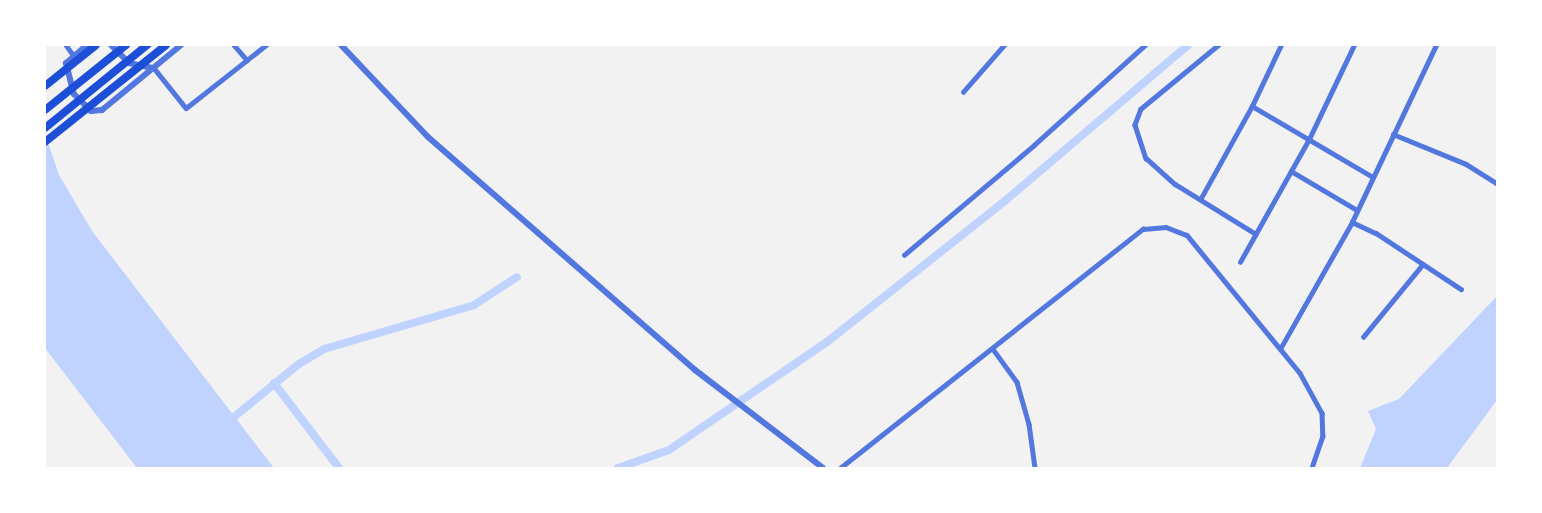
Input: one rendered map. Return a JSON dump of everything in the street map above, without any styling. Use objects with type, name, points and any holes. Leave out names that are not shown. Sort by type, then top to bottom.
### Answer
[{"type":"main road","points":[[45,86],[96,45]]},
{"type":"main road","points":[[45,110],[126,45]]},
{"type":"main road","points":[[45,128],[147,45]]},
{"type":"main road","points":[[45,142],[164,45]]},
{"type":"street","points":[[66,45],[74,56]]},
{"type":"street","points":[[87,45],[66,63],[68,79],[75,94],[91,111],[102,111],[181,45]]},
{"type":"street","points":[[111,45],[129,63],[154,68],[186,108],[266,45]]},
{"type":"street","points":[[164,45],[170,54]]},
{"type":"street","points":[[234,45],[247,60]]},
{"type":"street","points":[[341,45],[428,137],[729,396],[823,468]]},
{"type":"street","points":[[963,92],[1004,45]]},
{"type":"street","points":[[904,255],[1034,146],[1144,45]]},
{"type":"street","points":[[1219,45],[1141,109],[1135,125],[1146,158],[1175,184],[1256,234]]},
{"type":"street","points":[[1201,198],[1252,106],[1281,45]]},
{"type":"street","points":[[1240,262],[1309,140],[1354,45]]},
{"type":"street","points":[[1280,349],[1352,222],[1436,45]]},
{"type":"street","points":[[1252,106],[1373,177]]},
{"type":"street","points":[[1394,134],[1466,164],[1497,183]]},
{"type":"street","points":[[1292,171],[1357,210]]},
{"type":"street","points":[[1352,222],[1376,233],[1461,289]]},
{"type":"street","points":[[840,468],[1143,229],[1166,227],[1187,235],[1280,349],[1322,413],[1323,436],[1312,468]]},
{"type":"street","points":[[1363,338],[1423,264]]},
{"type":"street","points":[[993,349],[1017,382],[1029,424],[1035,468]]},
{"type":"water","points":[[45,134],[59,175],[92,231],[274,468],[137,468],[45,348]]},
{"type":"water","points":[[1497,296],[1497,400],[1447,468],[1360,468],[1376,429],[1368,411],[1399,399]]},
{"type":"waterway","points":[[618,468],[669,450],[827,342],[1006,200],[1188,45]]},
{"type":"waterway","points":[[229,421],[299,364],[324,349],[474,305],[517,277]]},
{"type":"waterway","points":[[274,383],[339,468]]}]
